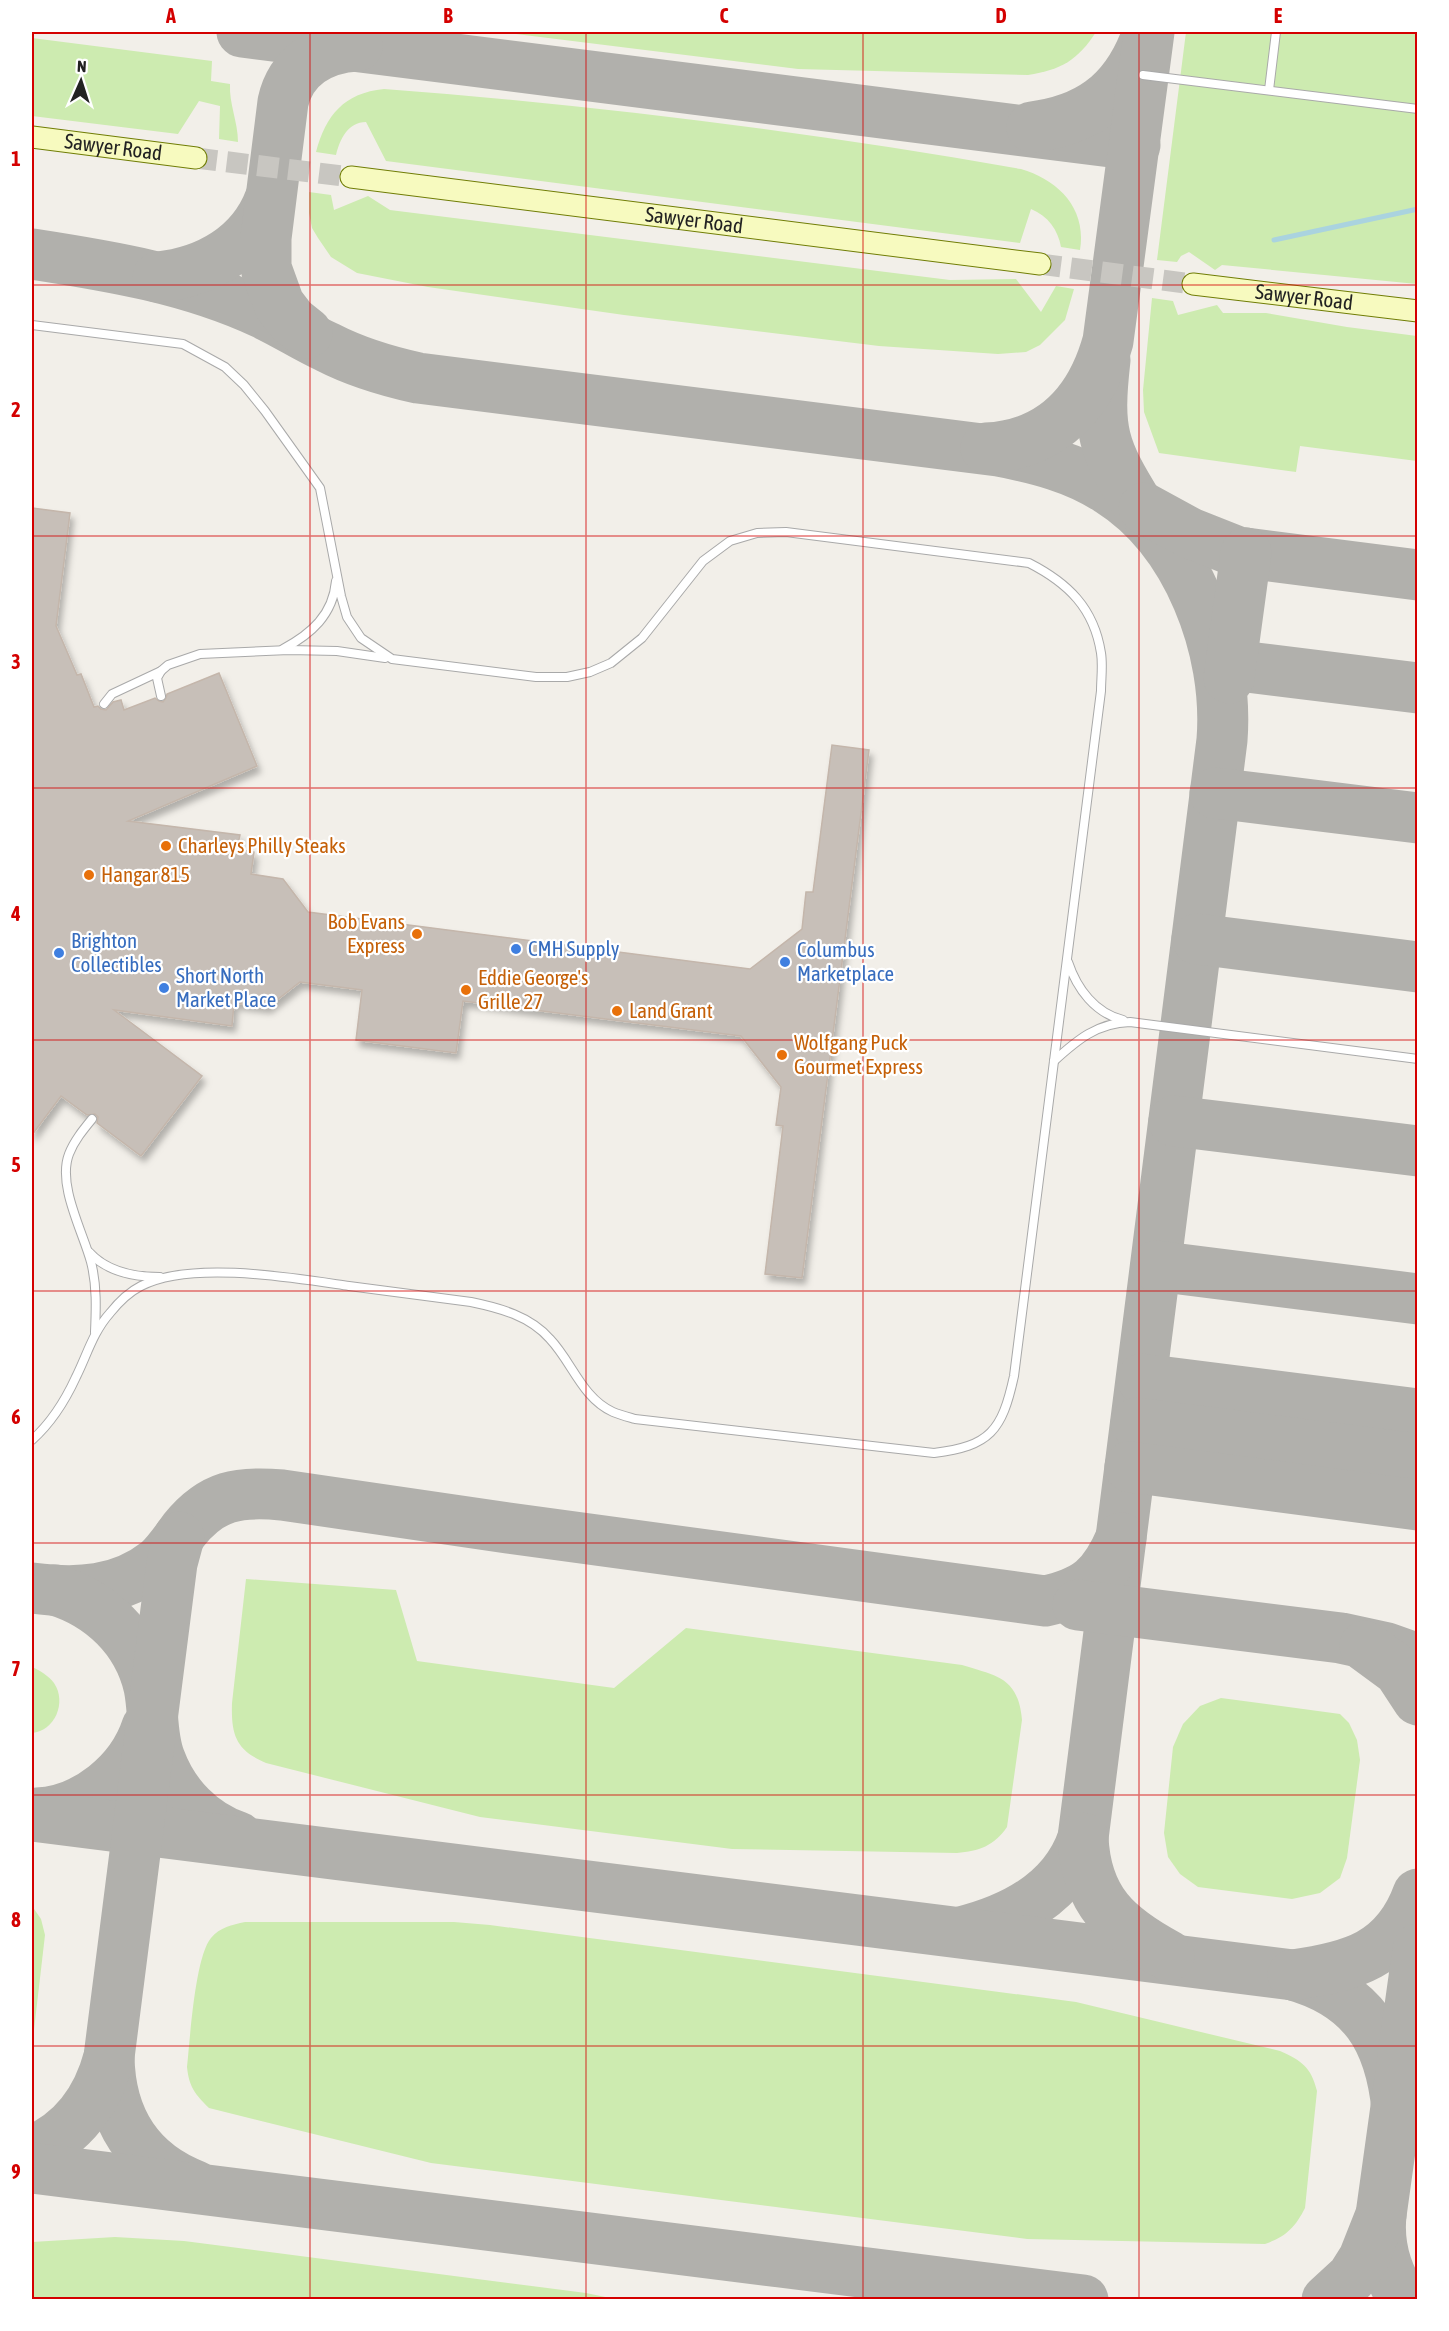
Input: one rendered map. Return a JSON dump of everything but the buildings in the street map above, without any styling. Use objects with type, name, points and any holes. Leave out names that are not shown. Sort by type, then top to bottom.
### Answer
[{"type":"street","name":"Sawyer Road","points":[[32,137],[196,158]]},
{"type":"street","name":"Sawyer Road","points":[[351,177],[1040,264]]},
{"type":"street","name":"Sawyer Road","points":[[1193,284],[1418,311]]},
{"type":"lane","points":[[1269,90],[1276,32]]},
{"type":"lane","points":[[1143,75],[1418,109]]},
{"type":"lane","points":[[32,325],[183,344],[225,367],[244,385],[265,411],[320,488],[341,596],[353,628],[367,644],[393,659]]},
{"type":"lane","points":[[88,1252],[103,1264],[144,1277],[200,1274],[268,1275],[471,1302],[501,1309],[524,1319],[548,1337],[567,1359],[582,1386],[593,1399],[612,1412],[635,1419],[934,1453],[959,1450],[978,1444],[996,1427],[1008,1402],[1014,1376],[1101,691],[1102,656],[1097,634],[1087,613],[1072,593],[1054,576],[1029,563],[786,532],[758,533],[730,542],[703,561],[642,638],[611,663],[590,672],[567,676],[536,676],[337,651],[200,654],[176,662],[112,694],[104,704]]},
{"type":"lane","points":[[278,652],[309,633],[320,622],[333,596],[336,571]]},
{"type":"lane","points":[[160,671],[157,678],[161,696]]},
{"type":"lane","points":[[1066,959],[1078,986],[1099,1009],[1114,1018],[1130,1022],[1418,1059]]},
{"type":"lane","points":[[1054,1061],[1087,1033],[1114,1023],[1130,1022]]},
{"type":"lane","points":[[92,1119],[72,1147],[67,1165],[67,1186],[88,1252],[96,1290],[95,1332]]},
{"type":"lane","points":[[32,1440],[57,1413],[76,1377],[95,1332],[124,1298],[140,1286],[173,1277]]},
{"type":"green space","points":[[499,32],[1096,32],[1082,50],[1068,62],[1050,70],[1028,75],[798,69]]},
{"type":"green space","points":[[1186,32],[1417,32],[1417,284],[1222,265],[1215,270],[1189,252],[1181,256],[1177,262],[1157,260]]},
{"type":"green space","points":[[32,38],[212,61],[211,81],[230,84],[238,142],[219,139],[220,106],[199,101],[178,134],[32,116]]},
{"type":"green space","points":[[384,89],[544,103],[703,121],[862,143],[1021,169],[1047,180],[1067,198],[1079,221],[1080,250],[1061,247],[1051,224],[1031,209],[1020,243],[386,161],[366,122],[354,125],[346,132],[336,155],[316,152],[325,127],[339,108],[358,95]]},
{"type":"green space","points":[[309,192],[331,195],[334,210],[368,196],[390,210],[950,280],[1016,279],[1041,312],[1056,286],[1074,289],[1065,320],[1040,345],[1026,352],[998,354],[879,346],[624,315],[428,287],[357,273],[331,257],[312,228]]},
{"type":"green space","points":[[1152,298],[1173,301],[1178,315],[1217,305],[1223,313],[1266,313],[1417,336],[1417,461],[1300,446],[1296,472],[1159,453],[1144,412],[1143,390]]},
{"type":"green space","points":[[246,1579],[396,1590],[417,1661],[614,1688],[686,1628],[962,1665],[986,1672],[1004,1680],[1016,1695],[1022,1720],[1007,1827],[991,1843],[972,1851],[957,1853],[732,1849],[480,1817],[266,1763],[242,1747],[234,1733],[233,1724],[232,1703]]},
{"type":"green space","points":[[32,1667],[52,1680],[58,1691],[59,1707],[47,1727],[32,1733]]},
{"type":"green space","points":[[1221,1698],[1340,1714],[1349,1723],[1357,1740],[1360,1760],[1347,1858],[1340,1878],[1320,1893],[1292,1899],[1198,1887],[1180,1874],[1168,1857],[1164,1833],[1173,1747],[1183,1724],[1200,1706]]},
{"type":"green space","points":[[32,1906],[41,1919],[45,1935],[32,2047]]},
{"type":"green space","points":[[245,1922],[454,1922],[490,1925],[1076,2002],[1280,2051],[1294,2058],[1308,2070],[1317,2091],[1305,2208],[1289,2231],[1265,2244],[1027,2239],[431,2163],[209,2108],[194,2090],[189,2080],[187,2067],[197,1980],[205,1948],[211,1938],[222,1929]]},
{"type":"green space","points":[[115,2237],[184,2241],[586,2293],[615,2299],[32,2299],[32,2242]]},
{"type":"waterway","points":[[1274,240],[1418,209]]},
{"type":"taxiway","points":[[242,32],[1135,145]]},
{"type":"taxiway","points":[[986,448],[1031,439],[1049,429],[1065,417],[1079,401],[1101,363],[1108,341],[1149,32]]},
{"type":"taxiway","points":[[1032,127],[1070,118],[1101,102],[1125,77],[1144,43]]},
{"type":"taxiway","points":[[307,333],[292,321],[279,304],[266,268],[266,238],[283,102],[293,78],[310,61],[331,51],[357,46]]},
{"type":"taxiway","points":[[158,277],[194,269],[226,254],[252,231],[270,199]]},
{"type":"taxiway","points":[[32,254],[149,275],[206,291],[262,313],[349,357],[418,378],[998,451],[1041,461],[1096,482],[1137,511],[1161,537],[1181,567],[1198,600],[1210,634],[1218,670],[1222,705],[1222,740],[1083,1838],[1064,1874],[1035,1900],[1018,1911],[961,1932]]},
{"type":"taxiway","points":[[1105,360],[1102,404],[1105,438],[1117,469],[1140,508]]},
{"type":"taxiway","points":[[1144,508],[1190,533],[1238,552],[1418,575]]},
{"type":"taxiway","points":[[1229,678],[1246,553]]},
{"type":"taxiway","points":[[1231,665],[1418,688]]},
{"type":"taxiway","points":[[1215,793],[1418,818]]},
{"type":"taxiway","points":[[1197,939],[1418,967]]},
{"type":"taxiway","points":[[1174,1121],[1418,1151]]},
{"type":"taxiway","points":[[1156,1266],[1418,1299]]},
{"type":"taxiway","points":[[1142,1379],[1418,1414]]},
{"type":"taxiway","points":[[1136,1423],[1418,1459]]},
{"type":"taxiway","points":[[1130,1467],[1418,1505]]},
{"type":"taxiway","points":[[32,1588],[82,1590],[129,1580],[158,1562],[194,1518],[205,1509],[227,1498],[252,1494],[282,1495],[1045,1601],[1072,1593],[1092,1581],[1108,1563],[1121,1538]]},
{"type":"taxiway","points":[[32,2151],[60,2135],[82,2113],[98,2087],[109,2057],[172,1563],[179,1537]]},
{"type":"taxiway","points":[[55,1590],[88,1604],[102,1614],[127,1639],[144,1670],[151,1696],[157,1750],[173,1785],[201,1817],[212,1825],[238,1837]]},
{"type":"taxiway","points":[[1078,1605],[1341,1638],[1387,1648],[1418,1659]]},
{"type":"taxiway","points":[[1365,1646],[1399,1671],[1418,1700]]},
{"type":"taxiway","points":[[37,1813],[55,1811],[73,1805],[105,1787],[130,1760],[147,1727]]},
{"type":"taxiway","points":[[32,1816],[1293,1975],[1338,1995],[1369,2023],[1388,2061],[1397,2109]]},
{"type":"taxiway","points":[[1083,1838],[1090,1879],[1108,1910],[1134,1935],[1169,1956]]},
{"type":"taxiway","points":[[1293,1975],[1334,1968],[1369,1954],[1397,1931],[1409,1915],[1418,1894]]},
{"type":"taxiway","points":[[1327,2300],[1352,2277],[1364,2258],[1381,2215],[1418,1949]]},
{"type":"taxiway","points":[[109,2057],[115,2099],[131,2136],[158,2165],[196,2186]]},
{"type":"taxiway","points":[[32,2168],[1083,2300]]},
{"type":"taxiway","points":[[1381,2215],[1382,2248],[1388,2270],[1404,2300]]},
{"type":"tunnel","points":[[196,158],[351,177]]},
{"type":"tunnel","points":[[1040,264],[1193,284]]},
{"type":"place","name":"Charleys Philly Steaks","points":[[166,846]]},
{"type":"place","name":"Hangar 815","points":[[89,875]]},
{"type":"place","name":"Bob Evans Express","points":[[417,934]]},
{"type":"place","name":"CMH Supply","points":[[516,949]]},
{"type":"place","name":"Brighton Collectibles","points":[[59,953]]},
{"type":"place","name":"Columbus Marketplace","points":[[785,962]]},
{"type":"place","name":"Short North Market Place","points":[[164,988]]},
{"type":"place","name":"Eddie George's Grille 27","points":[[466,990]]},
{"type":"place","name":"Land Grant","points":[[617,1011]]},
{"type":"place","name":"Wolfgang Puck Gourmet Express","points":[[782,1055]]}]
